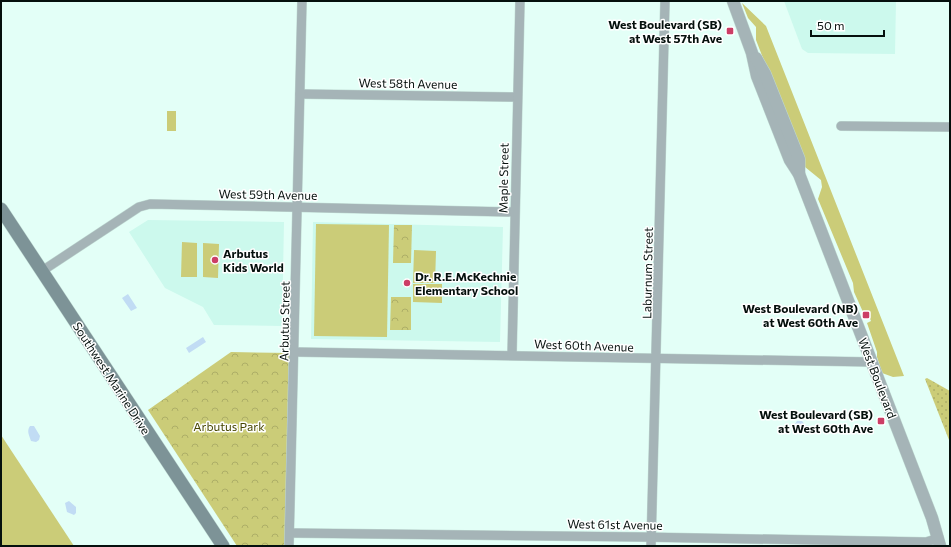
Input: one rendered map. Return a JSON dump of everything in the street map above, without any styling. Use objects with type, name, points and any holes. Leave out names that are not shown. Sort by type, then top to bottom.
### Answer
[{"type":"main road","name":"Southwest Marine Drive","points":[[1,209],[223,546]]},
{"type":"street","name":"Arbutus Street","points":[[289,546],[295,352],[302,1]]},
{"type":"street","name":"Maple Street","points":[[512,355],[516,97],[520,1]]},
{"type":"street","name":"Laburnum Street","points":[[651,541],[665,1]]},
{"type":"street","name":"West Boulevard","points":[[733,1],[752,53],[757,76],[790,160],[799,174],[872,362],[939,542]]},
{"type":"street","name":"West 58th Avenue","points":[[300,94],[516,97]]},
{"type":"street","points":[[841,126],[950,127]]},
{"type":"street","name":"West 59th Avenue","points":[[42,271],[139,207],[150,204],[514,212]]},
{"type":"street","name":"West 60th Avenue","points":[[295,352],[872,362]]},
{"type":"street","name":"West 61st Avenue","points":[[290,532],[651,541],[939,542]]},
{"type":"shaded area","points":[[784,1],[896,1],[895,54],[808,53],[802,49]]},
{"type":"shaded area","name":"Arbutus Kids World","points":[[148,220],[284,222],[282,326],[214,325],[203,307],[165,288],[129,232]]},
{"type":"shaded area","name":"Dr. R.E.McKechnie Elementary School","points":[[313,222],[503,227],[500,342],[311,339]]},
{"type":"green space","points":[[742,3],[766,26],[904,376],[893,377],[882,373],[877,352],[867,323],[871,321],[867,311],[863,312],[854,292],[853,283],[818,199],[822,187],[821,180],[805,167],[756,40],[756,27],[748,18]]},
{"type":"green space","points":[[167,111],[176,111],[176,131],[167,131]]},
{"type":"green space","points":[[316,224],[389,225],[387,337],[314,336]]},
{"type":"green space","points":[[394,225],[412,225],[411,263],[393,263]]},
{"type":"green space","points":[[182,242],[197,243],[197,277],[181,277]]},
{"type":"green space","points":[[203,243],[219,244],[218,278],[203,277]]},
{"type":"green space","points":[[414,250],[436,251],[435,283],[413,283]]},
{"type":"green space","points":[[413,284],[442,284],[442,303],[413,302]]},
{"type":"green space","points":[[391,297],[411,297],[411,330],[390,330]]},
{"type":"green space","name":"Arbutus Park","points":[[231,352],[291,353],[285,546],[237,546],[148,410]]},
{"type":"green space","points":[[927,378],[950,391],[949,440],[925,379]]},
{"type":"green space","points":[[1,435],[74,546],[1,546]]},
{"type":"water","points":[[128,294],[137,308],[131,311],[122,298]]},
{"type":"water","points":[[203,337],[206,342],[189,353],[186,348]]},
{"type":"water","points":[[797,421],[802,421],[805,425],[809,426],[809,432],[804,432],[797,428],[795,424]]},
{"type":"water","points":[[30,426],[34,426],[40,436],[39,440],[36,442],[31,441],[28,432]]},
{"type":"water","points":[[69,501],[76,507],[76,513],[74,515],[67,512],[65,503]]},
{"type":"place","name":"West Boulevard (SB) at West 57th Ave","points":[[730,31]]},
{"type":"place","name":"Arbutus Kids World","points":[[215,260]]},
{"type":"place","name":"Dr. R.E.McKechnie Elementary School","points":[[407,283]]},
{"type":"place","name":"West Boulevard (NB) at West 60th Ave","points":[[866,315]]},
{"type":"place","name":"West Boulevard (SB) at West 60th Ave","points":[[881,421]]}]
